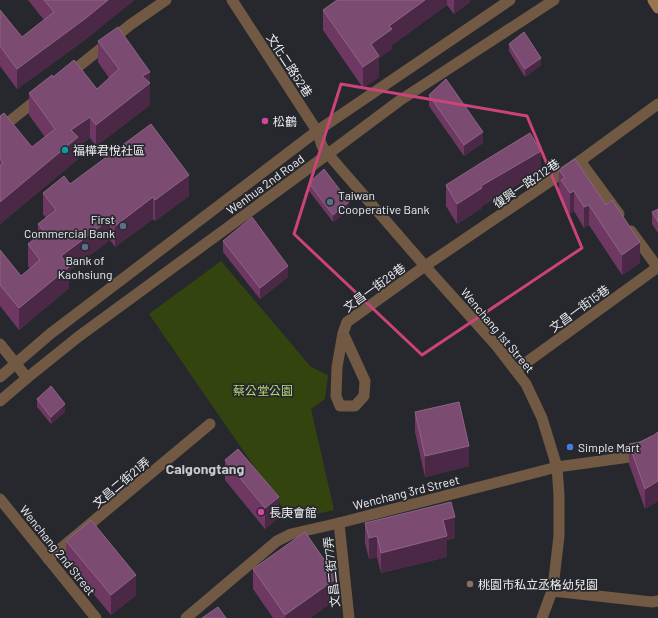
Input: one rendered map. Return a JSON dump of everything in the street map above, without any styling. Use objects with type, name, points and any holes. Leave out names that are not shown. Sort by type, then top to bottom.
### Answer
[{"type":"main road","points":[[653,0],[658,8]]},
{"type":"street","points":[[62,79],[130,25],[166,0]]},
{"type":"street","name":"文化二路52巷","points":[[232,0],[317,130],[325,150]]},
{"type":"street","name":"Wenhua 2nd Road","points":[[0,377],[50,334],[317,130],[510,0]]},
{"type":"street","name":"Wenhua 2nd Road","points":[[0,401],[26,378],[78,337],[325,150],[554,0]]},
{"type":"street","points":[[0,128],[50,89]]},
{"type":"street","name":"復興一路212巷","points":[[425,266],[580,161],[658,104]]},
{"type":"street","name":"Wenchang 1st Street","points":[[325,150],[425,266],[495,344],[526,384],[542,418],[557,467],[559,496],[559,536],[552,591],[542,618]]},
{"type":"street","points":[[580,161],[658,267]]},
{"type":"street","name":"文昌一街28巷","points":[[343,333],[347,322],[425,266]]},
{"type":"street","name":"文昌一街15巷","points":[[516,370],[658,267]]},
{"type":"street","points":[[343,333],[365,381],[364,396],[356,406],[340,406],[336,396],[337,367],[343,333]]},
{"type":"street","points":[[0,344],[26,378]]},
{"type":"street","name":"文昌二街21弄","points":[[48,559],[210,424]]},
{"type":"street","name":"Wenchang 3rd Street","points":[[186,618],[277,541],[291,534],[557,467],[637,456],[650,450],[658,443]]},
{"type":"street","name":"Wenchang 2nd Street","points":[[0,499],[96,618]]},
{"type":"street","name":"文昌二街77弄","points":[[339,522],[349,618]]},
{"type":"street","points":[[552,591],[652,602],[658,601]]},
{"type":"highlighted area","points":[[341,84],[527,116],[582,248],[422,355],[294,234]]},
{"type":"green space","name":"蔡公堂公園","points":[[221,261],[311,367],[328,375],[325,399],[311,409],[334,510],[291,520],[149,314]]},
{"type":"building","points":[[44,0],[108,0],[17,69],[0,46],[0,10],[22,37],[54,12]]},
{"type":"building","points":[[337,0],[425,0],[389,26],[392,29],[371,44],[379,56],[363,67],[323,10]]},
{"type":"building","points":[[118,27],[150,72],[142,76],[150,83],[96,125],[90,117],[71,130],[78,137],[0,202],[0,166],[3,163],[0,158],[0,116],[4,113],[32,147],[55,129],[29,93],[52,75],[53,77],[74,60],[97,89],[119,69],[98,41]]},
{"type":"building","points":[[524,32],[541,58],[525,69],[509,44]]},
{"type":"building","points":[[446,79],[483,132],[464,145],[429,95]]},
{"type":"building","points":[[151,124],[189,175],[155,200],[153,197],[115,226],[110,219],[61,256],[69,267],[19,308],[0,285],[0,250],[21,276],[40,260],[28,244],[44,231],[38,224],[56,210],[43,193],[64,176],[70,184]]},
{"type":"building","points":[[530,133],[541,151],[481,186],[482,188],[457,204],[446,185]]},
{"type":"building","points":[[575,159],[606,205],[612,200],[640,242],[622,255],[589,205],[584,207],[574,191],[570,193],[561,180],[565,178],[559,170]]},
{"type":"building","name":"Taiwan Cooperative Bank","points":[[324,169],[349,202],[333,215],[309,183]]},
{"type":"building","points":[[658,209],[658,222],[652,212]]},
{"type":"building","points":[[252,217],[288,266],[260,288],[223,241]]},
{"type":"building","points":[[51,386],[65,404],[51,417],[37,399]]},
{"type":"building","points":[[459,402],[469,446],[425,456],[415,412]]},
{"type":"building","points":[[658,432],[658,481],[645,489],[629,444],[640,442]]},
{"type":"building","points":[[238,449],[279,497],[265,508],[225,460]]},
{"type":"building","points":[[451,502],[455,517],[443,520],[447,536],[381,553],[377,536],[369,538],[365,523]]},
{"type":"building","points":[[91,520],[136,575],[111,595],[66,541]]},
{"type":"building","points":[[305,532],[337,578],[285,615],[253,569]]},
{"type":"building","points":[[218,607],[226,618],[202,618]]},
{"type":"place","name":"松鶴","points":[[265,121]]},
{"type":"place","name":"福樺君悅社區","points":[[65,150]]},
{"type":"place","name":"Taiwan Cooperative Bank","points":[[330,202]]},
{"type":"place","name":"First Commercial Bank","points":[[123,226]]},
{"type":"place","name":"Bank of Kaohsiung","points":[[85,247]]},
{"type":"place","name":"Simple Mart","points":[[570,447]]},
{"type":"place","name":"長庚會館","points":[[261,512]]},
{"type":"place","name":"桃園市私立丞格幼兒園","points":[[470,584]]},
{"type":"district","name":"Caigongtang","points":[[205,468]]}]
